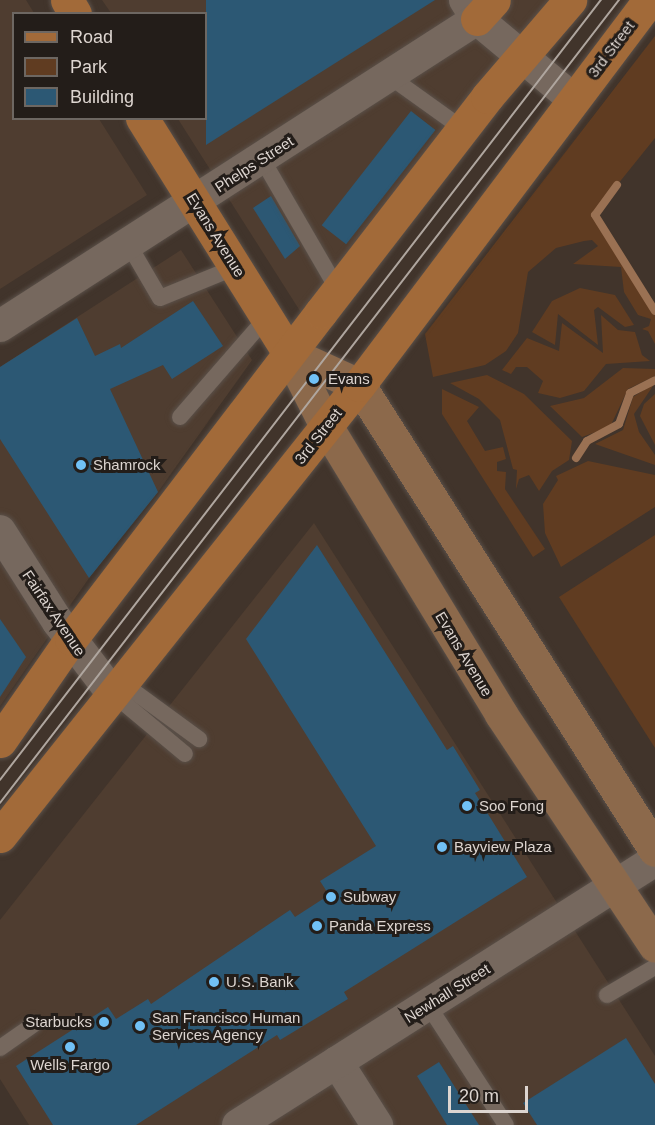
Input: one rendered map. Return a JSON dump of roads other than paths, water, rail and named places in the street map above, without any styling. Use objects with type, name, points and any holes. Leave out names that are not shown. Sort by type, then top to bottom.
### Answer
[{"type":"main road","points":[[0,741],[71,639],[289,353],[463,129],[570,0]]},
{"type":"main road","name":"3rd Street","points":[[0,836],[359,385],[649,0]]},
{"type":"main road","name":"Evans Avenue","points":[[143,120],[289,353],[326,426],[501,714],[617,885],[655,946]]},
{"type":"main road","points":[[289,353],[359,385],[655,850]]},
{"type":"street","points":[[479,6],[522,57],[573,99]]},
{"type":"street","name":"Phelps Street","points":[[0,326],[389,76],[479,6]]},
{"type":"street","name":"Fairfax Avenue","points":[[0,531],[71,639],[116,688]]},
{"type":"street","name":"Newhall Street","points":[[238,1125],[655,860]]},
{"type":"street","points":[[337,1062],[377,1125]]},
{"type":"lane","points":[[389,76],[463,129]]},
{"type":"lane","points":[[262,159],[338,290]]},
{"type":"lane","points":[[129,245],[160,298],[236,267]]},
{"type":"lane","points":[[180,417],[267,318]]},
{"type":"lane","points":[[116,688],[199,739]]},
{"type":"lane","points":[[116,688],[185,754]]},
{"type":"lane","points":[[607,995],[655,968]]},
{"type":"lane","points":[[428,1005],[506,1125]]},
{"type":"lane","points":[[0,1048],[33,1025]]},
{"type":"waterway","points":[[617,185],[595,215],[655,311]]},
{"type":"waterway","points":[[576,458],[587,441],[619,424],[630,393],[655,380]]},
{"type":"tram line","points":[[0,780],[601,0]]},
{"type":"tram line","points":[[0,803],[619,0]]},
{"type":"place","name":"Evans","points":[[314,379]]},
{"type":"place","name":"Shamrock","points":[[81,465]]},
{"type":"place","name":"Soo Fong","points":[[467,806]]},
{"type":"place","name":"Bayview Plaza","points":[[442,847]]},
{"type":"place","name":"Subway","points":[[331,897]]},
{"type":"place","name":"Panda Express","points":[[317,926]]},
{"type":"place","name":"U.S. Bank","points":[[214,982]]},
{"type":"place","name":"Starbucks","points":[[104,1022]]},
{"type":"place","name":"San Francisco Human Services Agency","points":[[140,1026]]},
{"type":"place","name":"Wells Fargo","points":[[70,1047]]}]
